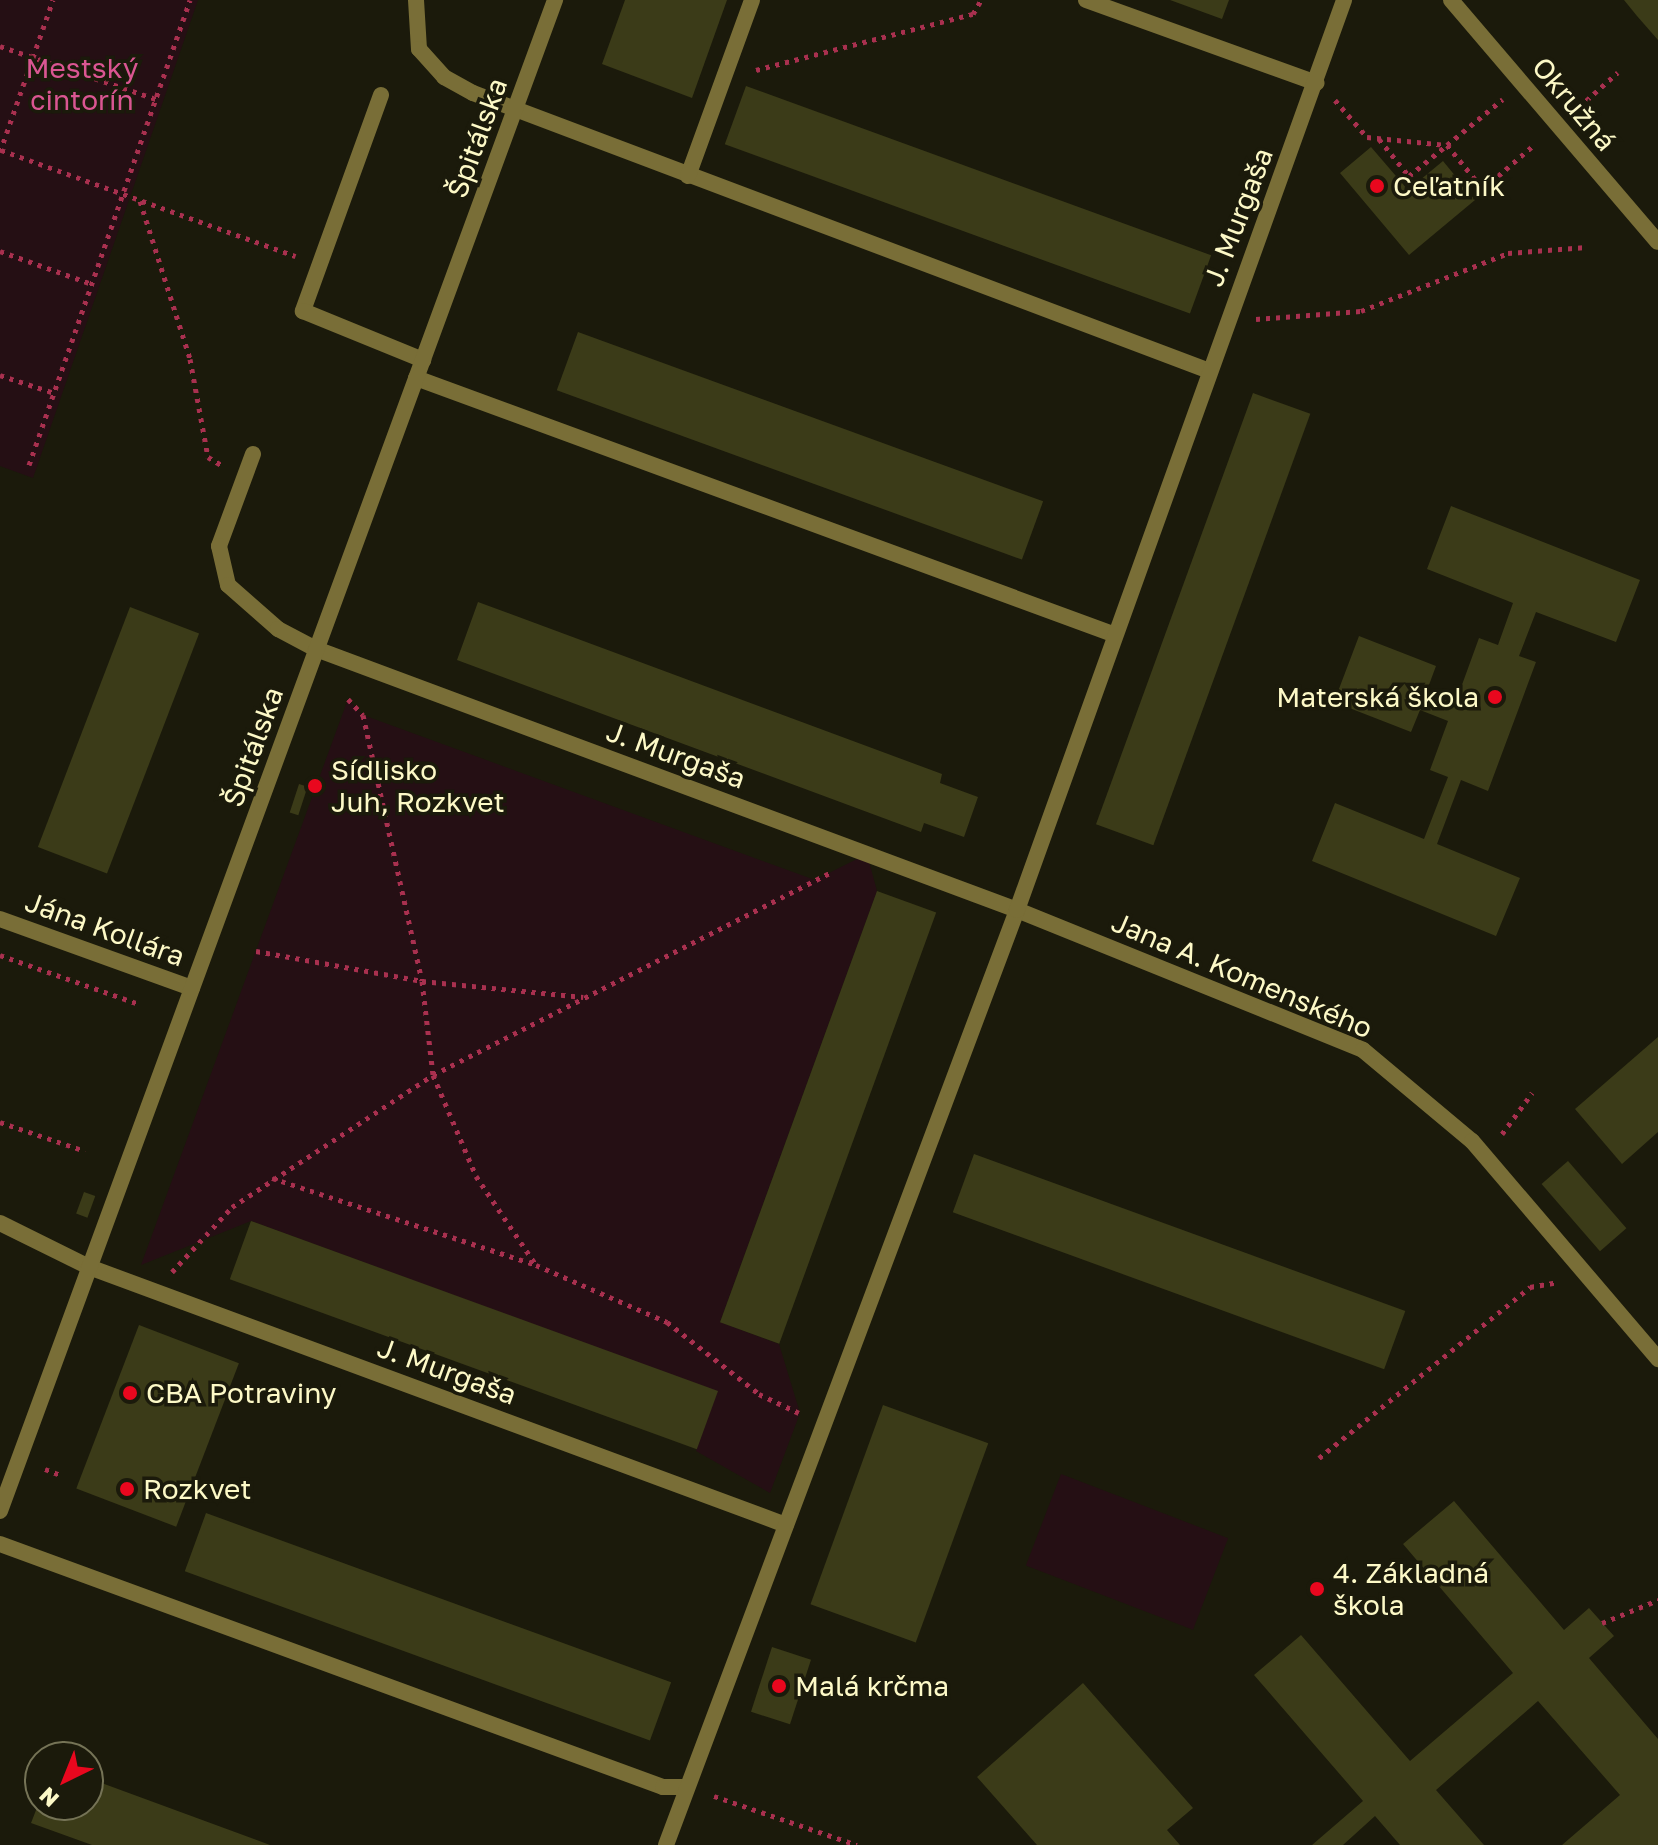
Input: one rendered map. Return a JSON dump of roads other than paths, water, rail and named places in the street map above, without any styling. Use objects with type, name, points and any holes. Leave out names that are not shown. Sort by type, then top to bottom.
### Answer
[{"type":"street","points":[[416,0],[419,49],[444,77],[515,110],[1207,370]]},
{"type":"street","name":"Špitálska","points":[[0,1511],[555,0]]},
{"type":"street","points":[[688,176],[752,0]]},
{"type":"street","points":[[1086,0],[1317,83]]},
{"type":"street","name":"J. Murgaša","points":[[666,1845],[1017,910],[1207,370],[1317,83],[1344,0]]},
{"type":"street","name":"Okružná","points":[[1451,0],[1658,242]]},
{"type":"street","points":[[381,95],[303,311],[423,360]]},
{"type":"street","points":[[416,378],[1113,634]]},
{"type":"street","name":"J. Murgaša","points":[[253,454],[219,546],[228,585],[278,629],[316,649],[1017,910]]},
{"type":"street","name":"Jana A. Komenského","points":[[1017,910],[1363,1050],[1486,1157],[1658,1359]]},
{"type":"street","name":"Jána Kollára","points":[[0,919],[192,988]]},
{"type":"street","name":"J. Murgaša","points":[[0,1223],[89,1267],[786,1525]]},
{"type":"street","points":[[0,1544],[663,1787],[687,1787]]},
{"type":"place","name":"Ceľatník","points":[[1377,186]]},
{"type":"place","name":"Materská škola","points":[[1495,697]]},
{"type":"place","name":"Sídlisko Juh, Rozkvet","points":[[315,786]]},
{"type":"place","name":"CBA Potraviny","points":[[130,1393]]},
{"type":"place","name":"Rozkvet","points":[[127,1489]]},
{"type":"place","name":"4. Základná škola","points":[[1317,1589]]},
{"type":"place","name":"Malá krčma","points":[[779,1686]]},
{"type":"park label","name":"Mestský cintorín","points":[[82,84]]}]
